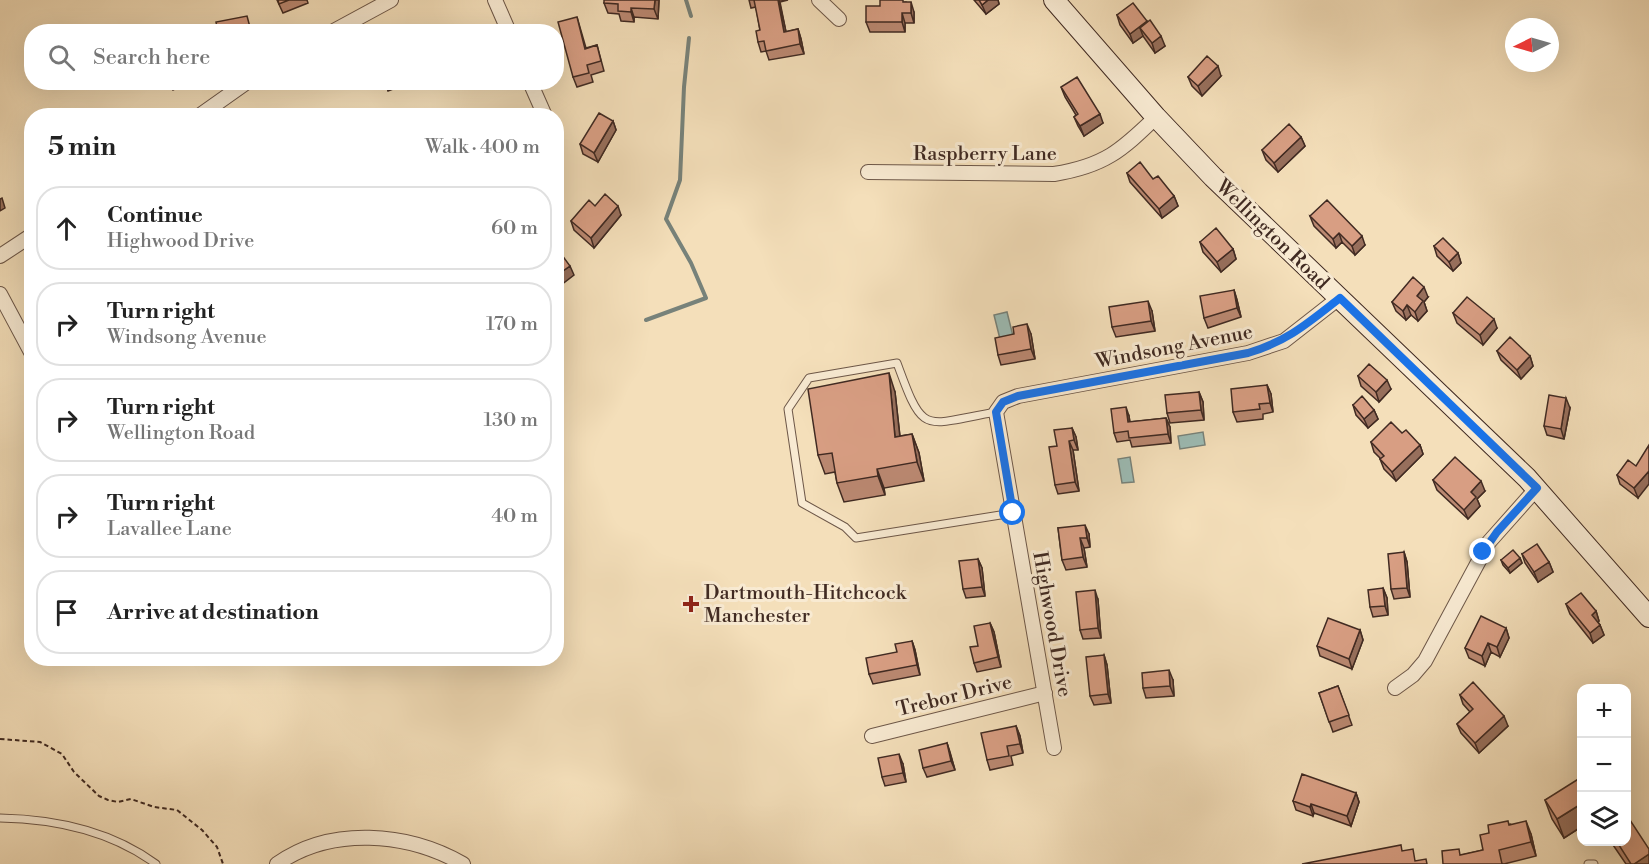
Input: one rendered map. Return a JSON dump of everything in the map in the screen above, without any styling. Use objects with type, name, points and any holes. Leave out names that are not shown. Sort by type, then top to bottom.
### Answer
[{"type":"main road","name":"Wellington Road","points":[[1054,0],[1156,117],[1241,205],[1537,488],[1649,617]]},
{"type":"street","points":[[347,24],[391,0]]},
{"type":"street","points":[[495,0],[506,24]]},
{"type":"street","points":[[819,0],[839,19]]},
{"type":"street","points":[[210,108],[236,90]]},
{"type":"street","points":[[533,90],[541,108]]},
{"type":"street","name":"Raspberry Lane","points":[[868,172],[1054,174],[1075,170],[1114,155],[1156,117]]},
{"type":"street","points":[[0,256],[24,240]]},
{"type":"street","points":[[0,294],[24,339]]},
{"type":"street","name":"Windsong Avenue","points":[[999,407],[1018,396],[1248,353],[1290,337],[1340,298]]},
{"type":"street","name":"Highwood Drive","points":[[999,407],[1013,513],[1054,748]]},
{"type":"street","points":[[1395,688],[1413,675],[1425,661],[1489,542],[1537,488]]},
{"type":"street","name":"Trebor Drive","points":[[872,736],[1045,693]]},
{"type":"street","points":[[277,864],[292,853],[322,843],[354,838],[386,838],[418,845],[463,864]]},
{"type":"lane","points":[[999,407],[932,423],[920,417],[911,402],[897,363],[809,378],[788,409],[802,503],[845,527],[856,538],[1013,513]]},
{"type":"lane","points":[[0,818],[41,820],[95,833],[144,855],[156,864]]},
{"type":"lane","points":[[1588,864],[1594,864]]},
{"type":"path","points":[[0,739],[40,742],[62,754],[74,772],[99,796],[108,800],[118,802],[131,799],[154,807],[177,810],[202,830],[217,847],[223,864]]},
{"type":"water","points":[[1007,312],[1013,336],[1000,339],[994,315]]},
{"type":"water","points":[[1203,432],[1205,445],[1180,449],[1178,436]]},
{"type":"water","points":[[1130,457],[1134,482],[1122,483],[1118,459]]},
{"type":"building","points":[[604,0],[655,0],[654,9],[631,8],[631,12],[618,11],[618,4],[604,3]]},
{"type":"building","points":[[754,0],[778,0],[784,32],[798,29],[800,44],[766,51],[764,41],[758,42],[756,31],[760,30]]},
{"type":"building","points":[[880,0],[911,2],[911,13],[902,13],[902,22],[866,22],[866,6],[880,6]]},
{"type":"building","points":[[1133,3],[1147,21],[1130,34],[1117,15]]},
{"type":"building","points":[[247,16],[249,24],[216,24],[216,22]]},
{"type":"building","points":[[577,17],[585,49],[597,45],[601,61],[587,65],[589,73],[573,77],[564,44],[564,24],[558,22]]},
{"type":"building","points":[[1150,20],[1161,36],[1152,43],[1140,28]]},
{"type":"building","points":[[1207,56],[1218,66],[1198,86],[1188,77]]},
{"type":"building","points":[[1077,77],[1100,114],[1080,126],[1074,117],[1078,114],[1061,87]]},
{"type":"building","points":[[599,113],[613,121],[594,153],[580,144]]},
{"type":"building","points":[[1289,124],[1301,137],[1274,163],[1262,150]]},
{"type":"building","points":[[1140,162],[1153,179],[1158,176],[1174,196],[1159,209],[1127,173]]},
{"type":"building","points":[[605,194],[618,206],[591,238],[571,221],[589,200],[595,206]]},
{"type":"building","points":[[1327,200],[1362,236],[1352,246],[1339,233],[1333,239],[1310,216]]},
{"type":"building","points":[[1216,228],[1233,249],[1217,262],[1200,242]]},
{"type":"building","points":[[1443,238],[1458,253],[1449,262],[1434,246]]},
{"type":"building","points":[[564,258],[570,266],[564,270]]},
{"type":"building","points":[[1413,277],[1424,287],[1417,296],[1423,301],[1415,312],[1407,305],[1403,311],[1392,302]]},
{"type":"building","points":[[1234,290],[1237,308],[1204,318],[1200,296]]},
{"type":"building","points":[[1467,297],[1494,319],[1480,335],[1453,313]]},
{"type":"building","points":[[1148,301],[1151,321],[1112,327],[1109,307]]},
{"type":"building","points":[[1027,324],[1031,349],[998,355],[995,338],[1014,334],[1013,327]]},
{"type":"building","points":[[1510,337],[1530,356],[1517,370],[1497,351]]},
{"type":"building","points":[[1369,364],[1387,380],[1376,392],[1358,376]]},
{"type":"building","points":[[889,373],[895,437],[912,434],[917,462],[877,469],[878,476],[837,483],[832,453],[818,455],[808,389]]},
{"type":"building","points":[[1267,385],[1270,403],[1259,404],[1260,409],[1233,412],[1231,389]]},
{"type":"building","points":[[1199,392],[1201,410],[1167,413],[1165,395]]},
{"type":"building","points":[[1549,395],[1566,398],[1561,429],[1544,426]]},
{"type":"building","points":[[1362,396],[1374,410],[1364,419],[1353,405]]},
{"type":"building","points":[[1126,407],[1128,422],[1166,418],[1168,434],[1129,438],[1128,431],[1114,433],[1111,409]]},
{"type":"building","points":[[1391,422],[1402,433],[1406,430],[1420,445],[1392,472],[1380,459],[1384,456],[1371,442]]},
{"type":"building","points":[[1072,428],[1074,440],[1069,441],[1075,482],[1055,485],[1049,447],[1057,446],[1054,430]]},
{"type":"building","points":[[1649,445],[1649,471],[1634,488],[1617,475],[1628,460],[1636,466]]},
{"type":"building","points":[[1455,457],[1481,481],[1471,492],[1476,497],[1464,510],[1433,480]]},
{"type":"building","points":[[1085,525],[1087,538],[1080,538],[1083,557],[1062,560],[1058,528]]},
{"type":"building","points":[[1537,544],[1549,562],[1534,572],[1522,554]]},
{"type":"building","points":[[1513,550],[1520,558],[1508,568],[1501,560]]},
{"type":"building","points":[[1404,552],[1407,588],[1391,589],[1388,554]]},
{"type":"building","points":[[978,559],[982,587],[963,589],[959,561]]},
{"type":"building","points":[[1383,588],[1385,606],[1370,607],[1368,590]]},
{"type":"building","points":[[1095,590],[1098,628],[1080,630],[1076,592]]},
{"type":"building","points":[[1581,593],[1596,611],[1592,615],[1600,625],[1590,633],[1566,604]]},
{"type":"building","points":[[1481,616],[1506,628],[1497,647],[1488,643],[1482,656],[1465,648]]},
{"type":"building","points":[[1328,618],[1360,630],[1349,659],[1317,646]]},
{"type":"building","points":[[990,623],[998,657],[974,663],[970,647],[978,646],[974,626]]},
{"type":"building","points":[[912,641],[917,665],[869,674],[866,658],[897,652],[895,644]]},
{"type":"building","points":[[1104,655],[1108,694],[1090,696],[1086,657]]},
{"type":"building","points":[[1169,670],[1170,686],[1143,688],[1142,673]]},
{"type":"building","points":[[1473,682],[1504,716],[1475,743],[1457,724],[1473,709],[1460,695]]},
{"type":"building","points":[[1338,686],[1349,715],[1329,722],[1319,693]]},
{"type":"building","points":[[1016,726],[1020,744],[1007,746],[1009,756],[987,760],[981,733]]},
{"type":"building","points":[[947,743],[951,761],[923,768],[919,750]]},
{"type":"building","points":[[899,754],[903,773],[882,777],[878,758]]},
{"type":"building","points":[[1302,774],[1356,793],[1347,816],[1311,804],[1310,807],[1293,801]]},
{"type":"building","points":[[1577,780],[1577,806],[1557,819],[1545,800]]},
{"type":"building","points":[[1508,821],[1509,825],[1526,821],[1531,842],[1499,850],[1502,864],[1443,864],[1442,851],[1459,849],[1460,855],[1483,850],[1480,835],[1489,833],[1488,825]]},
{"type":"building","points":[[1631,822],[1649,849],[1649,854],[1631,864],[1620,846],[1631,846]]},
{"type":"building","points":[[1401,845],[1402,851],[1413,849],[1415,861],[1426,859],[1427,864],[1302,864]]},
{"type":"waterway","points":[[686,0],[691,16]]},
{"type":"waterway","points":[[646,320],[706,298],[691,263],[666,219],[680,180],[684,87],[689,38]]},
{"type":"place","name":"Dartmouth-Hitchcock Manchester","points":[[691,604]]},
{"type":"route","points":[[1013,513],[996,412],[1003,402],[1018,396],[1224,359],[1270,347],[1297,333],[1340,298],[1537,488],[1497,532],[1483,552]]}]
